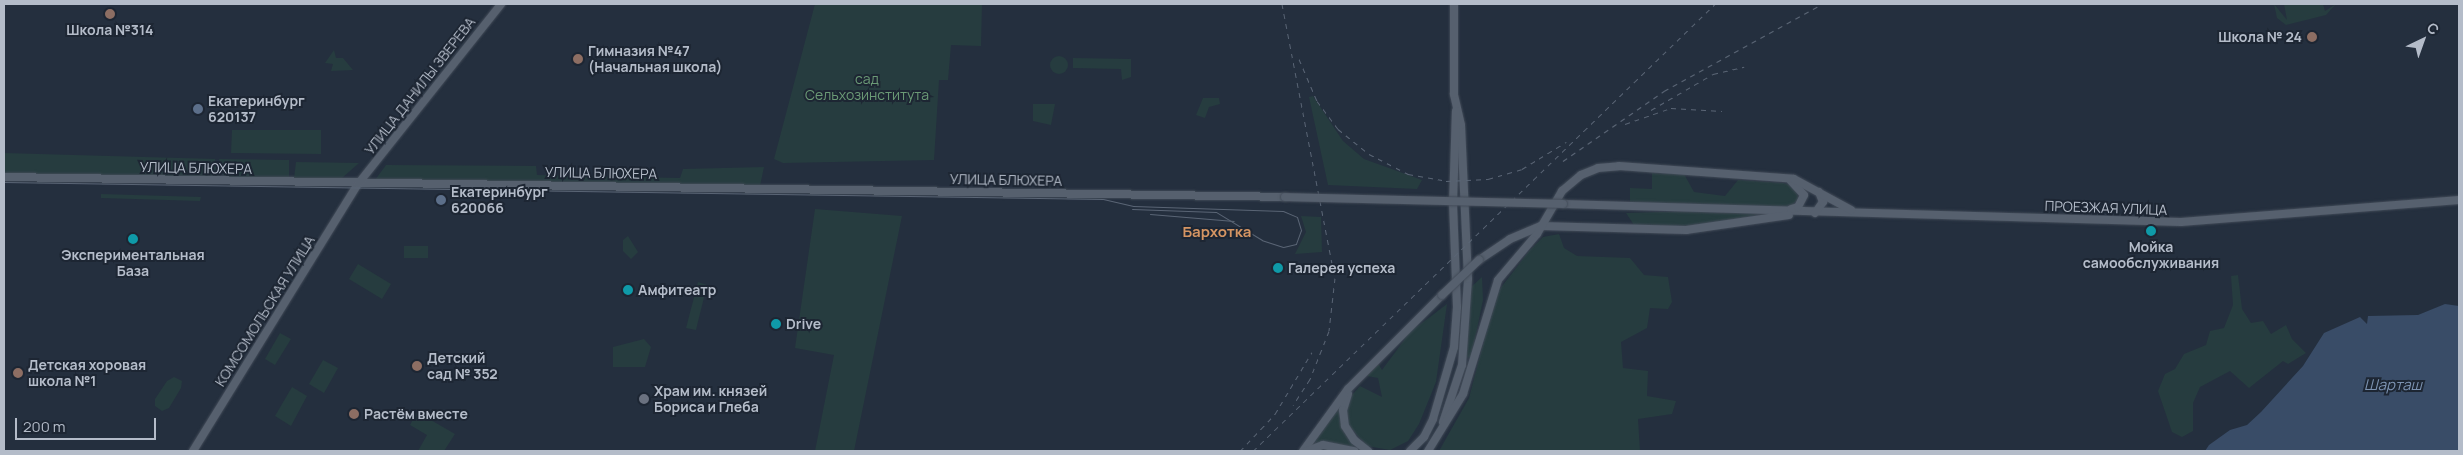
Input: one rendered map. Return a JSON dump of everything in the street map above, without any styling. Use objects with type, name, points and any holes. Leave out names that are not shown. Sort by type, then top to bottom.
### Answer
[{"type":"main road","name":"УЛИЦА ДАНИЛЫ ЗВЕРЕВА","points":[[358,184],[501,4]]},
{"type":"main road","points":[[1410,451],[1424,437],[1433,419],[1454,346],[1457,306],[1453,204],[1456,111],[1454,4]]},
{"type":"main road","points":[[1430,448],[1452,403],[1467,330],[1468,279],[1461,125],[1456,111]]},
{"type":"main road","points":[[1430,448],[1463,394],[1498,280],[1541,226],[1562,191],[1581,175],[1598,168],[1685,169],[1783,178],[1818,190],[1841,208],[1864,213]]},
{"type":"main road","name":"УЛИЦА БЛЮХЕРА","points":[[4,177],[1198,196],[1752,209]]},
{"type":"main road","points":[[1779,210],[1798,207],[1804,195],[1800,187],[1783,178]]},
{"type":"main road","name":"КОМСОМОЛЬСКАЯ УЛИЦА","points":[[193,451],[358,184]]},
{"type":"main road","points":[[1303,451],[1356,380],[1479,260],[1510,238],[1541,226],[1700,229],[1811,212],[1823,202],[1818,190]]},
{"type":"main road","name":"ПРОЕЗЖАЯ УЛИЦА","points":[[1752,209],[2181,222],[2459,200]]},
{"type":"main road","points":[[1356,380],[1345,400],[1344,420],[1354,440],[1368,451]]},
{"type":"main road","points":[[1307,451],[1323,445],[1354,451]]},
{"type":"green space","name":"сад Сельхозинститута","points":[[815,4],[982,4],[981,46],[951,45],[948,80],[939,80],[934,160],[783,163],[774,159]]},
{"type":"green space","points":[[2274,4],[2287,20],[2284,4],[2323,4],[2325,11],[2336,4],[2326,15],[2286,25],[2277,18]]},
{"type":"green space","points":[[334,50],[336,58],[343,58],[353,70],[331,71],[333,64],[325,63]]},
{"type":"green space","points":[[1055,56],[1063,56],[1068,61],[1066,72],[1055,74],[1050,69],[1050,61]]},
{"type":"green space","points":[[1073,58],[1131,59],[1131,77],[1122,80],[1121,69],[1073,68]]},
{"type":"green space","points":[[1313,96],[1343,141],[1364,159],[1422,180],[1417,189],[1328,185],[1309,97]]},
{"type":"green space","points":[[1203,98],[1219,98],[1220,104],[1209,107],[1205,118],[1196,115]]},
{"type":"green space","points":[[1033,104],[1055,104],[1051,125],[1033,121]]},
{"type":"green space","points":[[232,130],[321,130],[321,154],[231,153]]},
{"type":"green space","points":[[4,153],[215,159],[220,181],[4,177]]},
{"type":"green space","points":[[219,159],[289,160],[289,182],[225,181]]},
{"type":"green space","points":[[296,162],[359,163],[342,178],[294,178]]},
{"type":"green space","points":[[386,165],[536,166],[537,175],[680,178],[683,169],[764,167],[760,186],[375,180]]},
{"type":"green space","points":[[1652,173],[1684,174],[1694,192],[1725,196],[1738,180],[1783,183],[1793,186],[1799,199],[1791,206],[1783,207],[1630,203],[1630,188],[1652,189]]},
{"type":"green space","points":[[101,194],[201,197],[200,201],[101,198]]},
{"type":"green space","points":[[815,209],[902,216],[854,451],[815,451],[834,355],[795,348]]},
{"type":"green space","points":[[1693,211],[1760,214],[1713,225],[1636,228],[1626,213]]},
{"type":"green space","points":[[1301,216],[1321,217],[1322,252],[1295,254],[1306,232]]},
{"type":"green space","points":[[1559,234],[1564,248],[1577,256],[1630,258],[1644,275],[1668,277],[1672,302],[1668,309],[1650,308],[1647,328],[1621,342],[1623,368],[1648,371],[1647,396],[1676,401],[1672,414],[1638,419],[1640,451],[1439,451],[1469,398],[1496,294],[1529,251],[1543,237]]},
{"type":"green space","points":[[628,236],[638,252],[631,259],[623,251],[623,240]]},
{"type":"green space","points":[[404,246],[428,246],[428,258],[404,258]]},
{"type":"green space","points":[[358,264],[391,284],[382,299],[349,279]]},
{"type":"green space","points":[[2238,275],[2242,309],[2251,323],[2263,321],[2271,334],[2286,325],[2292,339],[2306,353],[2288,364],[2283,361],[2249,388],[2230,371],[2200,387],[2193,403],[2193,431],[2182,437],[2172,432],[2158,391],[2165,374],[2175,369],[2184,354],[2206,345],[2210,331],[2224,328],[2233,305],[2231,276]]},
{"type":"green space","points":[[1482,277],[1483,300],[1471,358],[1464,357],[1470,288]]},
{"type":"green space","points":[[698,282],[707,285],[696,330],[686,328]]},
{"type":"green space","points":[[1447,304],[1436,382],[1419,424],[1408,441],[1390,450],[1367,446],[1348,425],[1346,412],[1352,395],[1360,386],[1382,397],[1378,378],[1367,376],[1378,363],[1382,370],[1410,332]]},
{"type":"green space","points":[[280,333],[291,339],[275,365],[265,359]]},
{"type":"green space","points":[[644,339],[651,347],[645,367],[613,367],[613,347]]},
{"type":"green space","points":[[323,360],[338,368],[324,393],[309,384]]},
{"type":"green space","points":[[174,377],[182,381],[181,388],[169,408],[162,411],[155,406],[155,399],[167,381]]},
{"type":"green space","points":[[292,387],[307,396],[291,426],[275,416]]},
{"type":"green space","points":[[1348,393],[1345,426],[1368,451],[1331,446],[1309,450],[1311,441]]},
{"type":"green space","points":[[417,412],[455,434],[444,451],[418,451],[427,435],[410,425]]},
{"type":"water","name":"Шарташ","points":[[2445,304],[2459,306],[2459,451],[2205,451],[2209,445],[2230,430],[2247,425],[2261,412],[2303,366],[2324,333],[2360,317],[2367,324],[2368,316],[2418,315]]},
{"type":"tram line","points":[[4,182],[1103,199],[1133,206],[1283,211],[1297,217],[1301,230],[1296,244],[1283,247],[1262,240],[1216,212],[1132,209]]},
{"type":"tram line","points":[[1150,214],[1234,221]]},
{"type":"railway","points":[[1282,4],[1335,278],[1329,331],[1310,379],[1293,405]]},
{"type":"railway","points":[[1253,451],[1715,4]]},
{"type":"railway","points":[[1563,161],[1664,91],[1822,4]]},
{"type":"railway","points":[[1299,59],[1317,101],[1338,129],[1369,154],[1408,174],[1446,181],[1488,179],[1522,169],[1566,142]]},
{"type":"railway","points":[[1651,110],[1713,74],[1744,67]]},
{"type":"railway","points":[[1625,124],[1671,108],[1722,111]]},
{"type":"railway","points":[[1240,451],[1275,414],[1312,352]]},
{"type":"place","name":"Школа №314","points":[[110,14]]},
{"type":"place","name":"Школа № 24","points":[[2312,37]]},
{"type":"place","name":"Гимназия №47 (Начальная школа)","points":[[578,59]]},
{"type":"place","name":"Екатеринбург 620137","points":[[198,109]]},
{"type":"place","name":"Екатеринбург 620066","points":[[441,200]]},
{"type":"place","name":"Мойка самообслуживания","points":[[2151,231]]},
{"type":"place","name":"Экспериментальная База","points":[[133,239]]},
{"type":"place","name":"Галерея успеха","points":[[1278,268]]},
{"type":"place","name":"Амфитеатр","points":[[628,290]]},
{"type":"place","name":"Drive","points":[[776,324]]},
{"type":"place","name":"Детский сад № 352","points":[[417,366]]},
{"type":"place","name":"Детская хоровая школа №1","points":[[18,373]]},
{"type":"place","name":"Храм им. князей Бориса и Глеба","points":[[644,399]]},
{"type":"place","name":"Растём вместе","points":[[354,414]]},
{"type":"district","name":"Бархотка","points":[[1217,232]]}]
